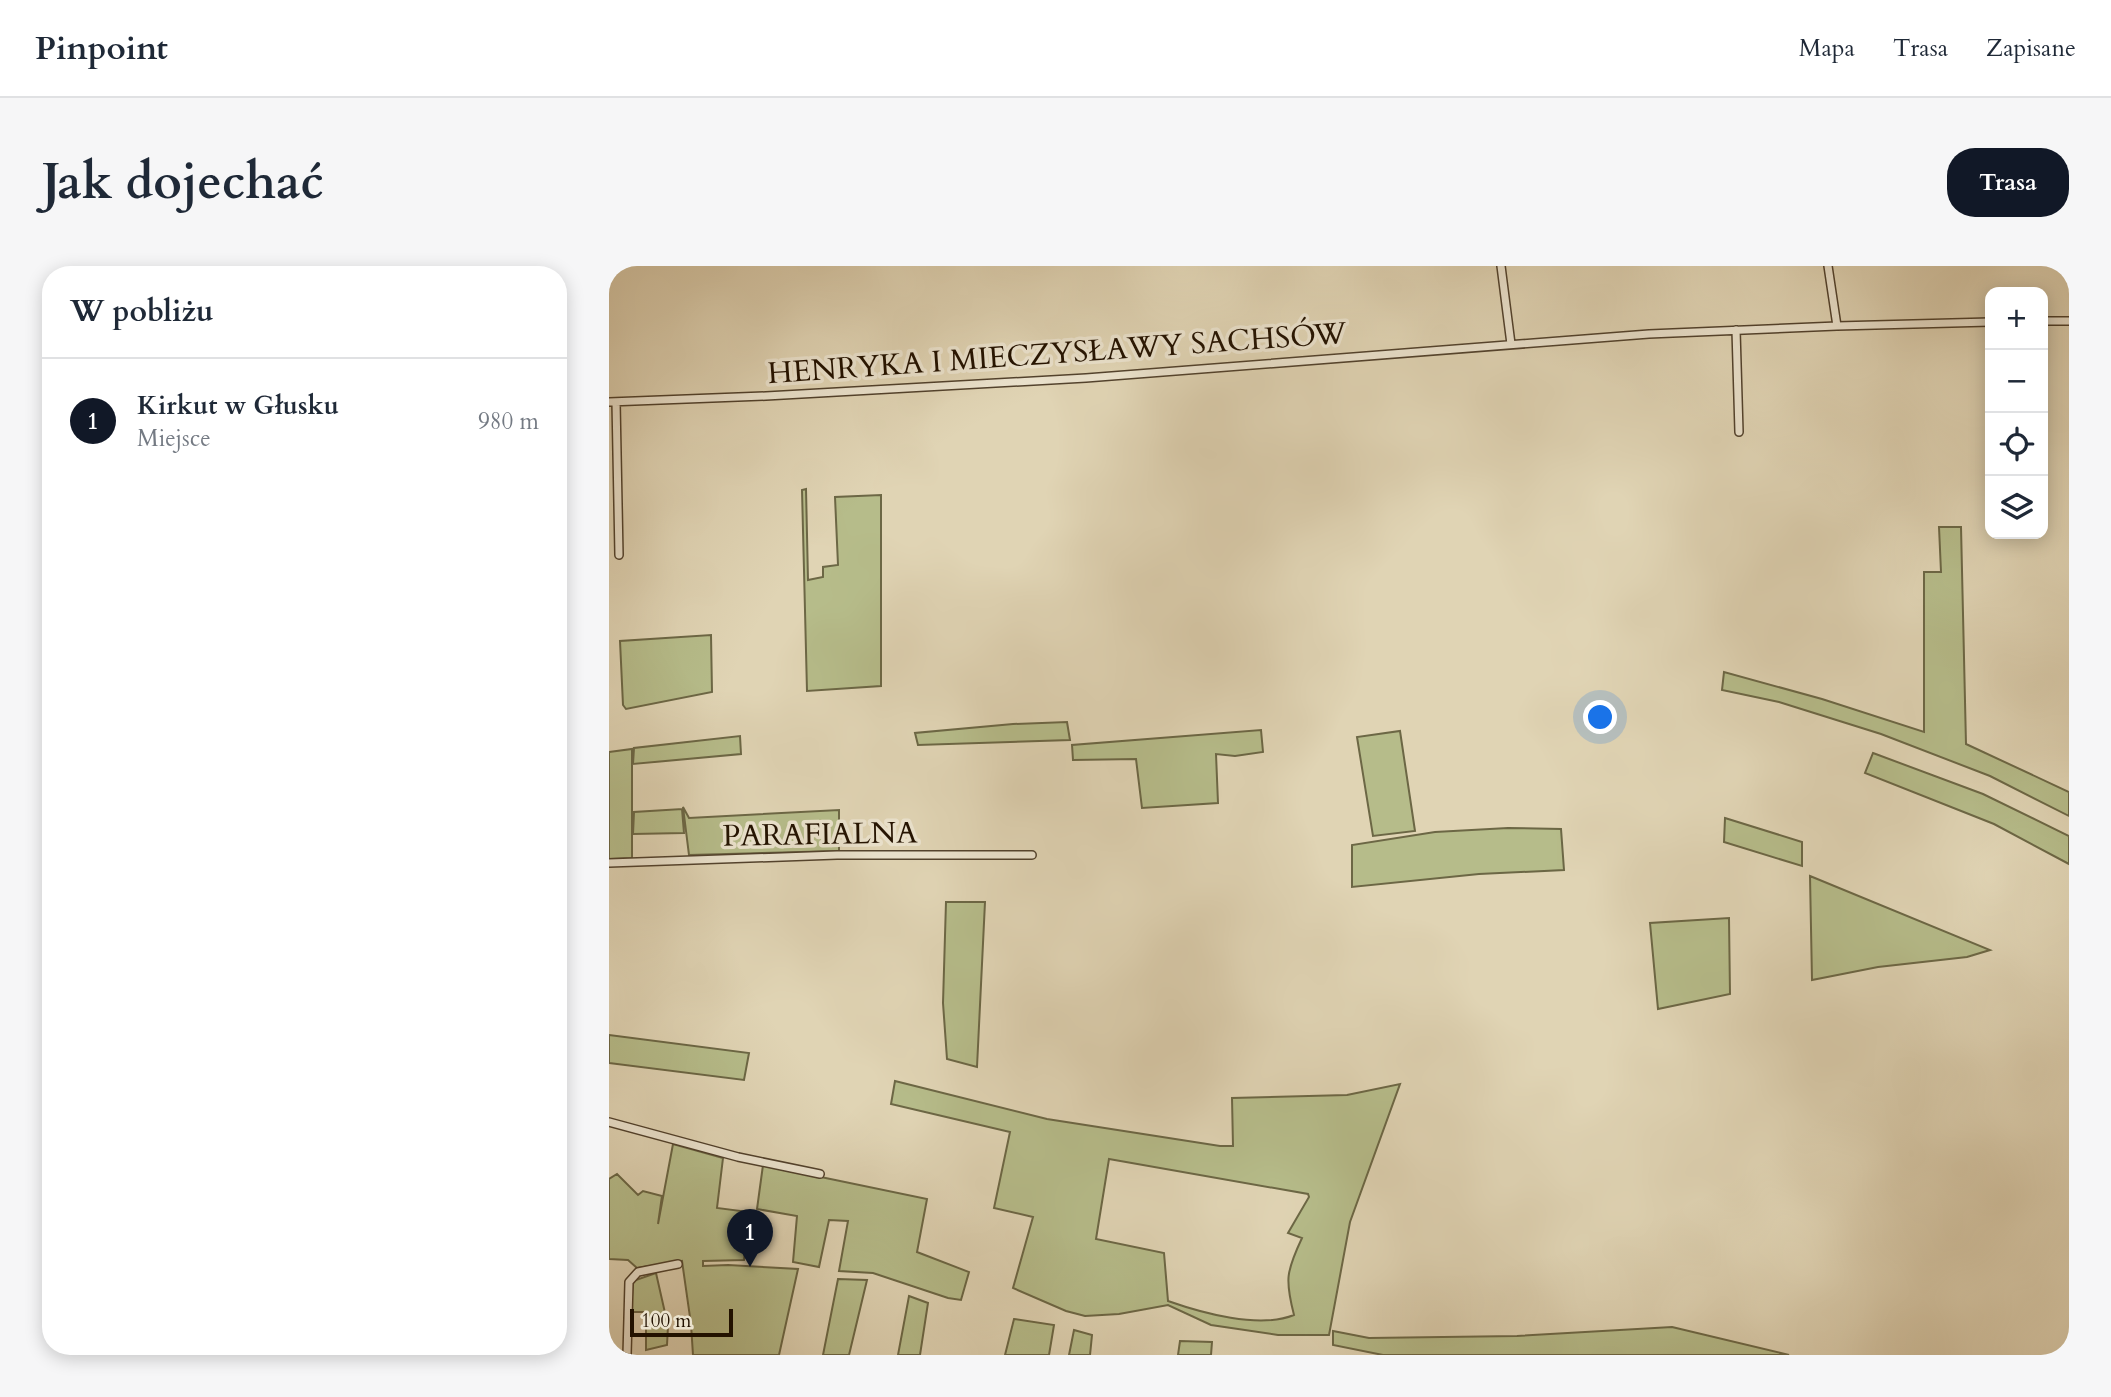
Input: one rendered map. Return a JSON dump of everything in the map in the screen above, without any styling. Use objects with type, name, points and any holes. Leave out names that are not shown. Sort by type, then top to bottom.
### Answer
[{"type":"street","points":[[1501,266],[1509,344]]},
{"type":"street","points":[[1828,266],[1837,326]]},
{"type":"street","points":[[2048,321],[2069,321]]},
{"type":"street","name":"HENRYKA I MIECZYSŁAWY SACHSÓW","points":[[612,402],[1086,378],[1509,344],[1736,330],[1985,322]]},
{"type":"street","points":[[1736,330],[1739,432]]},
{"type":"street","points":[[612,402],[619,555]]},
{"type":"street","name":"PARAFIALNA","points":[[609,863],[838,855],[1032,855]]},
{"type":"street","points":[[609,1122],[737,1157],[820,1174]]},
{"type":"street","points":[[627,1355],[629,1282],[632,1276],[638,1272],[678,1264]]},
{"type":"green space","points":[[806,489],[808,580],[823,577],[823,567],[838,565],[835,497],[881,495],[881,686],[807,691],[802,490]]},
{"type":"green space","points":[[1939,527],[1961,527],[1966,744],[2069,792],[2069,816],[1990,776],[1881,734],[1779,702],[1722,690],[1724,672],[1822,699],[1924,732],[1924,572],[1941,572]]},
{"type":"green space","points":[[711,635],[712,692],[626,709],[623,705],[620,641]]},
{"type":"green space","points":[[1067,722],[1070,740],[918,745],[915,733],[1013,724]]},
{"type":"green space","points":[[1261,730],[1263,752],[1235,756],[1216,754],[1218,803],[1142,808],[1136,759],[1073,760],[1072,745]]},
{"type":"green space","points":[[1400,731],[1415,831],[1373,836],[1357,737]]},
{"type":"green space","points":[[740,736],[741,754],[633,764],[634,748]]},
{"type":"green space","points":[[632,749],[632,858],[609,859],[609,752]]},
{"type":"green space","points":[[1873,753],[1983,794],[2069,836],[2069,864],[1994,824],[1865,773]]},
{"type":"green space","points":[[683,807],[689,818],[839,810],[839,851],[689,855]]},
{"type":"green space","points":[[682,809],[684,833],[633,834],[634,812]]},
{"type":"green space","points":[[1725,818],[1802,842],[1802,866],[1724,842]]},
{"type":"green space","points":[[1508,828],[1561,829],[1564,870],[1479,874],[1352,887],[1352,845],[1435,832]]},
{"type":"green space","points":[[1810,876],[1990,950],[1967,957],[1878,967],[1812,980]]},
{"type":"green space","points":[[946,902],[985,902],[977,1067],[947,1059],[943,1003]]},
{"type":"green space","points":[[1729,918],[1730,994],[1658,1009],[1650,923]]},
{"type":"green space","points":[[609,1035],[749,1053],[744,1080],[609,1063]]},
{"type":"green space","points":[[895,1081],[1047,1119],[1233,1146],[1232,1098],[1347,1095],[1400,1084],[1350,1222],[1329,1335],[1278,1335],[1211,1325],[1168,1305],[1119,1314],[1085,1316],[1066,1311],[1013,1288],[1033,1217],[994,1208],[1010,1132],[891,1104]],"holes":[[[1109,1159],[1308,1194],[1309,1197],[1288,1233],[1302,1238],[1290,1268],[1288,1284],[1294,1315],[1280,1319],[1231,1318],[1168,1301],[1164,1253],[1096,1239]]]},
{"type":"green space","points":[[673,1144],[723,1158],[717,1208],[749,1212],[744,1260],[703,1261],[703,1266],[798,1269],[779,1355],[693,1355],[682,1261],[637,1268],[628,1260],[609,1259],[609,1179],[617,1174],[638,1195],[643,1191],[662,1196],[658,1224]]},
{"type":"green space","points":[[763,1165],[927,1199],[917,1252],[969,1272],[961,1300],[873,1273],[839,1271],[848,1221],[829,1220],[819,1267],[793,1262],[797,1216],[757,1209]]},
{"type":"green space","points":[[656,1273],[668,1326],[667,1345],[646,1350],[646,1312],[631,1312],[633,1281]]},
{"type":"green space","points":[[838,1279],[867,1280],[849,1355],[823,1355]]},
{"type":"green space","points":[[909,1296],[928,1303],[920,1355],[898,1355]]},
{"type":"green space","points":[[1014,1319],[1054,1325],[1049,1355],[1005,1355]]},
{"type":"green space","points":[[1672,1327],[1789,1355],[1383,1355],[1333,1345],[1333,1331],[1369,1338],[1517,1336]]},
{"type":"green space","points":[[1074,1330],[1092,1335],[1090,1355],[1069,1355]]},
{"type":"green space","points":[[1180,1341],[1212,1342],[1211,1355],[1178,1355]]},
{"type":"place","name":"Kirkut w Głusku","points":[[750,1267]]}]
